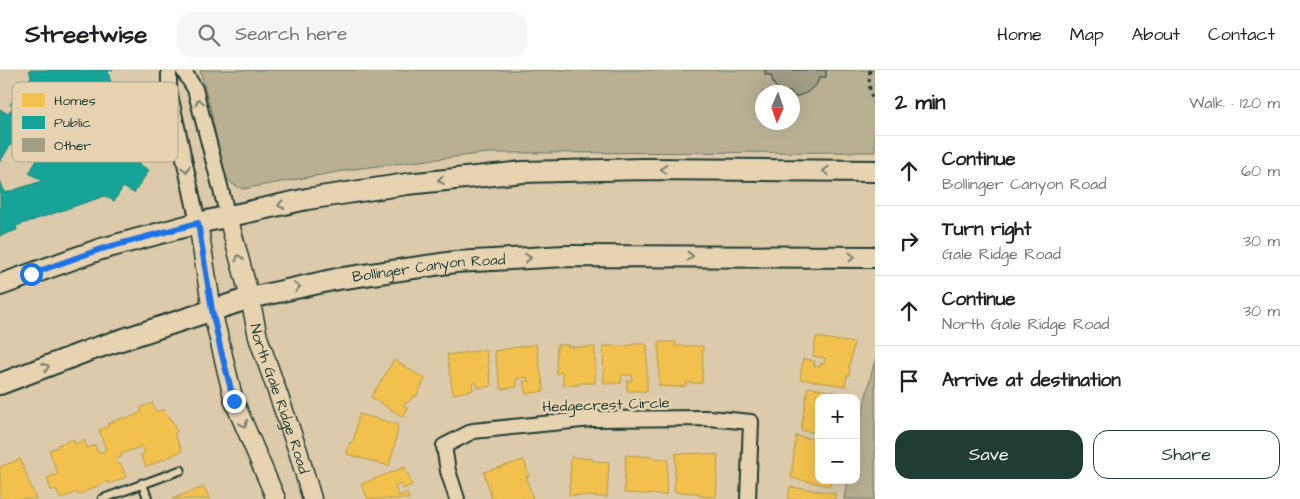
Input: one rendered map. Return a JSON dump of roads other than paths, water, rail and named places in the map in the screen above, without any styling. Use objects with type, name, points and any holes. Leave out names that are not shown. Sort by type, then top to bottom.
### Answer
[{"type":"main road","points":[[0,285],[101,249],[198,223],[307,200],[407,184],[523,172],[644,169],[875,172]]},
{"type":"main road","name":"Bollinger Canyon Road","points":[[0,384],[90,350],[250,298],[337,279],[455,262],[575,256],[875,257]]},
{"type":"street","points":[[183,70],[195,89],[228,217]]},
{"type":"street","points":[[178,134],[198,223],[212,310],[234,401],[276,499]]},
{"type":"street","name":"North Gale Ridge Road","points":[[228,217],[250,298],[258,337],[298,451],[312,499]]},
{"type":"street","name":"Hedgecrest Circle","points":[[457,499],[448,471],[444,446],[473,431],[592,419],[709,418],[751,422],[748,499]]},
{"type":"lane","points":[[102,499],[181,470]]},
{"type":"lane","points":[[142,483],[148,499]]}]
